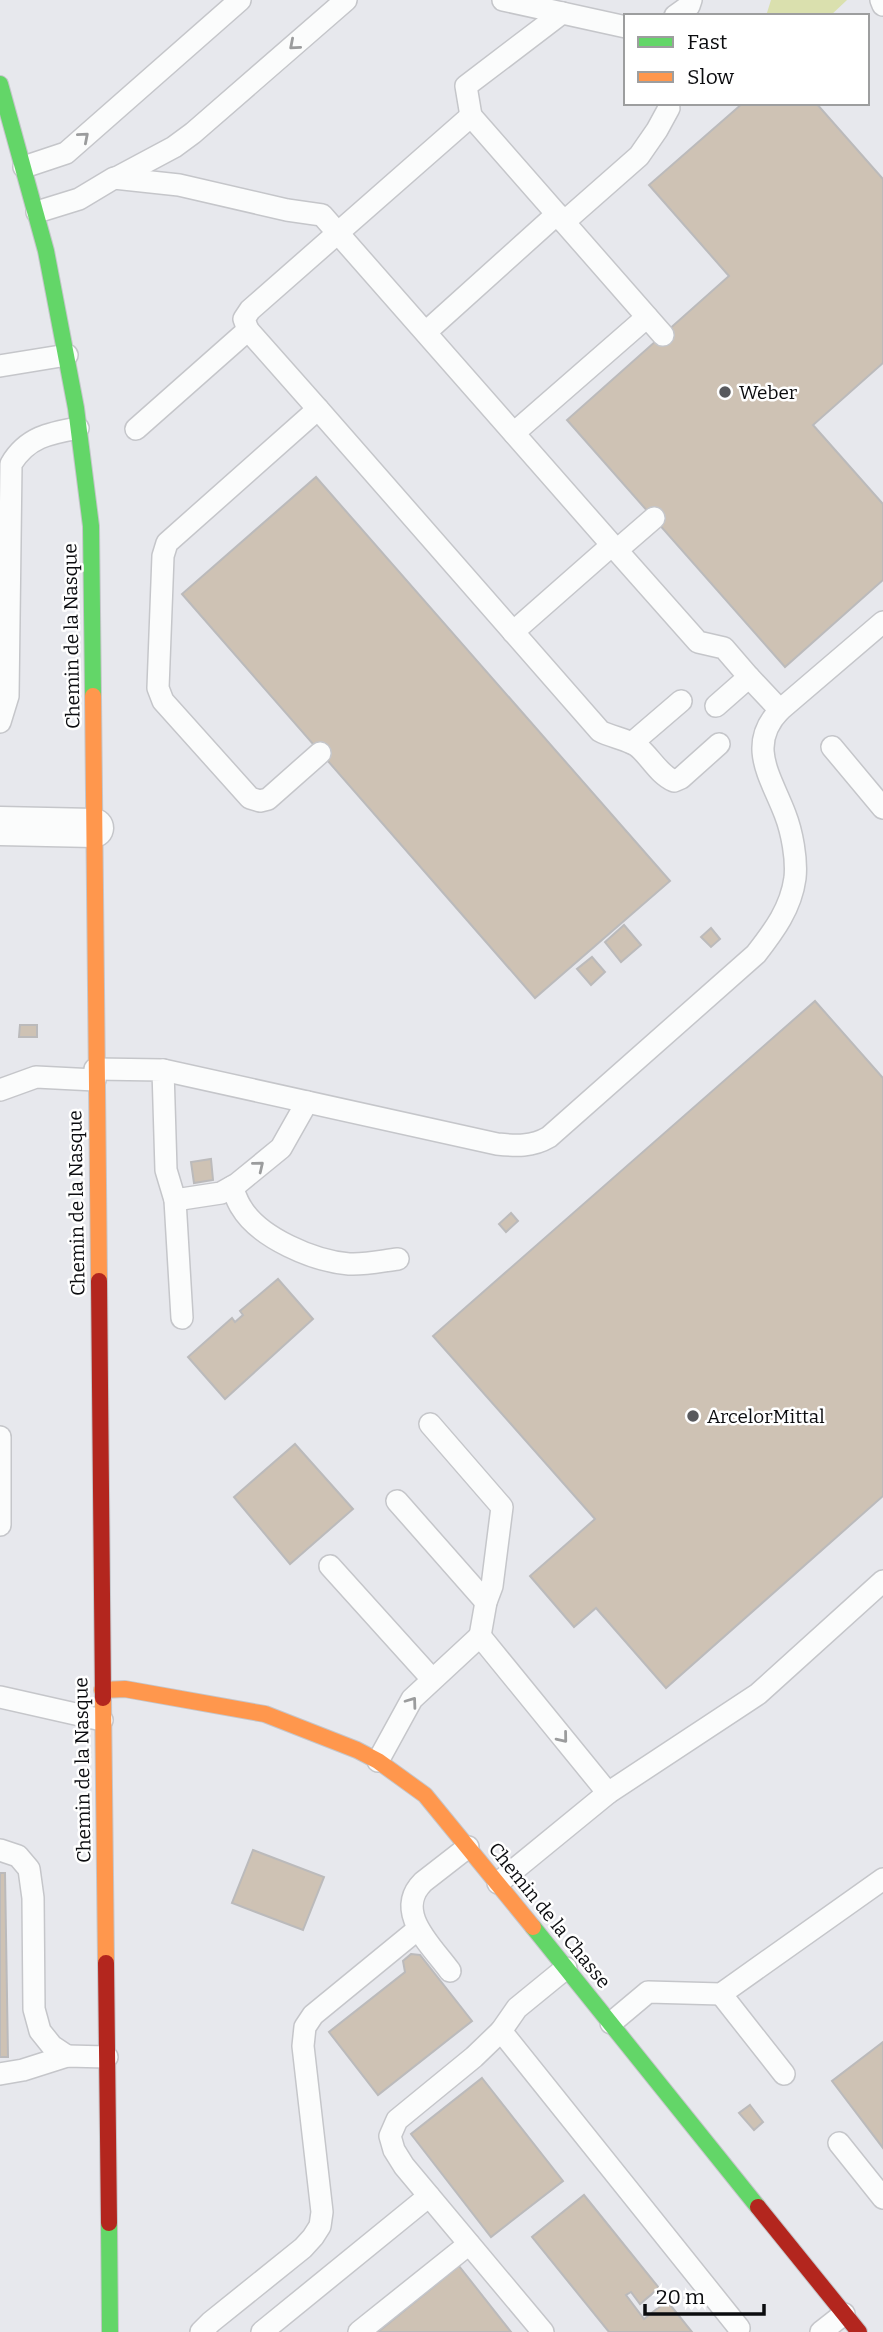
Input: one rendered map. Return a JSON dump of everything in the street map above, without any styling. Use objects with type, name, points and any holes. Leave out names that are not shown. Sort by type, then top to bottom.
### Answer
[{"type":"street","name":"Chemin de la Nasque","points":[[0,84],[37,212],[67,355],[85,463],[91,526],[110,2332]]},
{"type":"street","points":[[0,826],[94,828]]},
{"type":"street","name":"Chemin de la Chasse","points":[[102,1690],[125,1689],[265,1714],[357,1750],[394,1771],[425,1795],[859,2332]]},
{"type":"lane","points":[[24,167],[66,153],[240,0]]},
{"type":"lane","points":[[37,212],[79,199],[193,133],[346,0]]},
{"type":"lane","points":[[503,0],[624,27]]},
{"type":"lane","points":[[678,14],[689,6],[691,0]]},
{"type":"lane","points":[[881,0],[883,5]]},
{"type":"lane","points":[[562,13],[466,86],[471,116],[663,335]]},
{"type":"lane","points":[[426,332],[639,156],[657,130],[668,105]]},
{"type":"lane","points":[[471,116],[246,314],[244,319],[248,330],[600,731],[640,748],[666,777],[674,781],[681,778],[719,744]]},
{"type":"lane","points":[[114,178],[179,185],[287,210],[322,215],[698,642],[724,648],[780,710]]},
{"type":"lane","points":[[514,433],[647,317]]},
{"type":"lane","points":[[136,429],[248,330]]},
{"type":"lane","points":[[0,366],[67,355]]},
{"type":"lane","points":[[318,410],[167,544],[163,556],[158,688],[163,701],[250,798],[260,801],[268,799],[320,753]]},
{"type":"lane","points":[[0,722],[8,696],[11,464],[28,443],[49,433],[79,428]]},
{"type":"lane","points":[[513,632],[654,518]]},
{"type":"lane","points":[[0,1090],[36,1077],[163,1070],[497,1144],[518,1147],[539,1143],[756,954],[776,929],[789,904],[795,877],[787,817],[771,781],[762,744],[770,721],[883,622]]},
{"type":"lane","points":[[716,706],[749,677]]},
{"type":"lane","points":[[632,743],[681,701]]},
{"type":"lane","points":[[832,747],[883,808]]},
{"type":"lane","points":[[163,1070],[166,1170],[175,1200],[182,1318]]},
{"type":"lane","points":[[175,1200],[221,1193],[232,1187],[281,1148],[307,1102]]},
{"type":"lane","points":[[232,1187],[242,1208],[255,1224],[288,1245],[330,1261],[352,1264],[398,1259]]},
{"type":"lane","points":[[378,1761],[412,1699],[480,1636],[485,1602],[492,1586],[502,1507],[430,1424]]},
{"type":"lane","points":[[0,1437],[0,1525]]},
{"type":"lane","points":[[397,1501],[485,1602]]},
{"type":"lane","points":[[330,1566],[432,1679]]},
{"type":"lane","points":[[498,1882],[608,1793],[758,1694],[883,1581]]},
{"type":"lane","points":[[480,1636],[608,1793]]},
{"type":"lane","points":[[0,1697],[102,1720]]},
{"type":"lane","points":[[450,1971],[418,1928],[411,1902],[417,1888],[468,1847]]},
{"type":"lane","points":[[0,1850],[18,1856],[29,1869],[33,1898],[34,2009],[40,2031],[52,2046],[67,2056]]},
{"type":"lane","points":[[611,2023],[648,1992],[721,1994],[883,1879]]},
{"type":"lane","points":[[201,2332],[303,2248],[320,2226],[321,2198],[303,2059],[305,2027],[313,2015],[418,1928]]},
{"type":"lane","points":[[542,2332],[404,2166],[394,2150],[390,2136],[397,2120],[501,2031],[517,2008],[566,1968]]},
{"type":"lane","points":[[721,1994],[784,2074]]},
{"type":"lane","points":[[501,2031],[739,2328]]},
{"type":"lane","points":[[0,2074],[23,2070],[67,2056],[107,2057]]},
{"type":"lane","points":[[839,2143],[883,2198]]},
{"type":"lane","points":[[262,2332],[429,2196]]},
{"type":"lane","points":[[359,2332],[469,2244]]},
{"type":"lane","points":[[821,2332],[844,2314]]},
{"type":"green space","points":[[771,0],[847,0],[832,14],[767,14]]},
{"type":"building","name":"Weber","points":[[741,105],[818,105],[883,179],[883,363],[813,425],[883,504],[883,580],[785,667],[567,420],[729,276],[649,185]]},
{"type":"building","points":[[316,477],[670,881],[535,998],[182,594]]},
{"type":"building","points":[[624,925],[641,945],[621,962],[605,942]]},
{"type":"building","points":[[711,928],[720,939],[711,947],[701,937]]},
{"type":"building","points":[[592,957],[605,972],[591,985],[577,969]]},
{"type":"building","name":"ArcelorMittal","points":[[815,1001],[883,1078],[883,1496],[666,1688],[596,1608],[574,1627],[530,1576],[595,1519],[433,1336]]},
{"type":"building","points":[[20,1025],[37,1025],[37,1037],[19,1037]]},
{"type":"building","points":[[211,1159],[213,1180],[194,1183],[191,1162]]},
{"type":"building","points":[[511,1213],[518,1221],[506,1232],[499,1224]]},
{"type":"building","points":[[278,1279],[313,1319],[225,1399],[188,1357],[232,1318],[235,1322],[243,1315],[240,1311]]},
{"type":"building","points":[[295,1444],[353,1509],[290,1564],[234,1497]]},
{"type":"building","points":[[253,1850],[324,1877],[303,1930],[232,1903]]},
{"type":"building","points":[[0,1873],[5,1873],[8,2057],[0,2057]]},
{"type":"building","points":[[411,1954],[420,1955],[472,2021],[378,2095],[329,2032],[405,1972],[403,1961]]},
{"type":"building","points":[[883,2042],[883,2148],[832,2081]]},
{"type":"building","points":[[482,2078],[563,2181],[491,2237],[411,2134]]},
{"type":"building","points":[[750,2105],[763,2122],[754,2130],[739,2113]]},
{"type":"building","points":[[584,2195],[659,2288],[640,2304],[631,2292],[626,2295],[644,2319],[667,2301],[692,2332],[609,2332],[532,2237]]},
{"type":"building","points":[[459,2266],[511,2332],[378,2332]]},
{"type":"traffic: fast","points":[[0,84],[46,251],[76,408],[91,526],[93,696]]},
{"type":"traffic: fast","points":[[533,1927],[758,2207]]},
{"type":"traffic: fast","points":[[109,2223],[110,2332]]},
{"type":"traffic: slow","points":[[93,696],[99,1281]]},
{"type":"traffic: slow","points":[[102,1690],[125,1689],[265,1714],[378,1761],[425,1795],[533,1927]]},
{"type":"traffic: slow","points":[[103,1698],[106,1963]]},
{"type":"traffic: jam","points":[[99,1281],[103,1698]]},
{"type":"traffic: jam","points":[[106,1963],[109,2223]]},
{"type":"traffic: jam","points":[[758,2207],[859,2332]]},
{"type":"place","name":"Weber","points":[[725,392]]},
{"type":"place","name":"ArcelorMittal","points":[[693,1416]]}]
